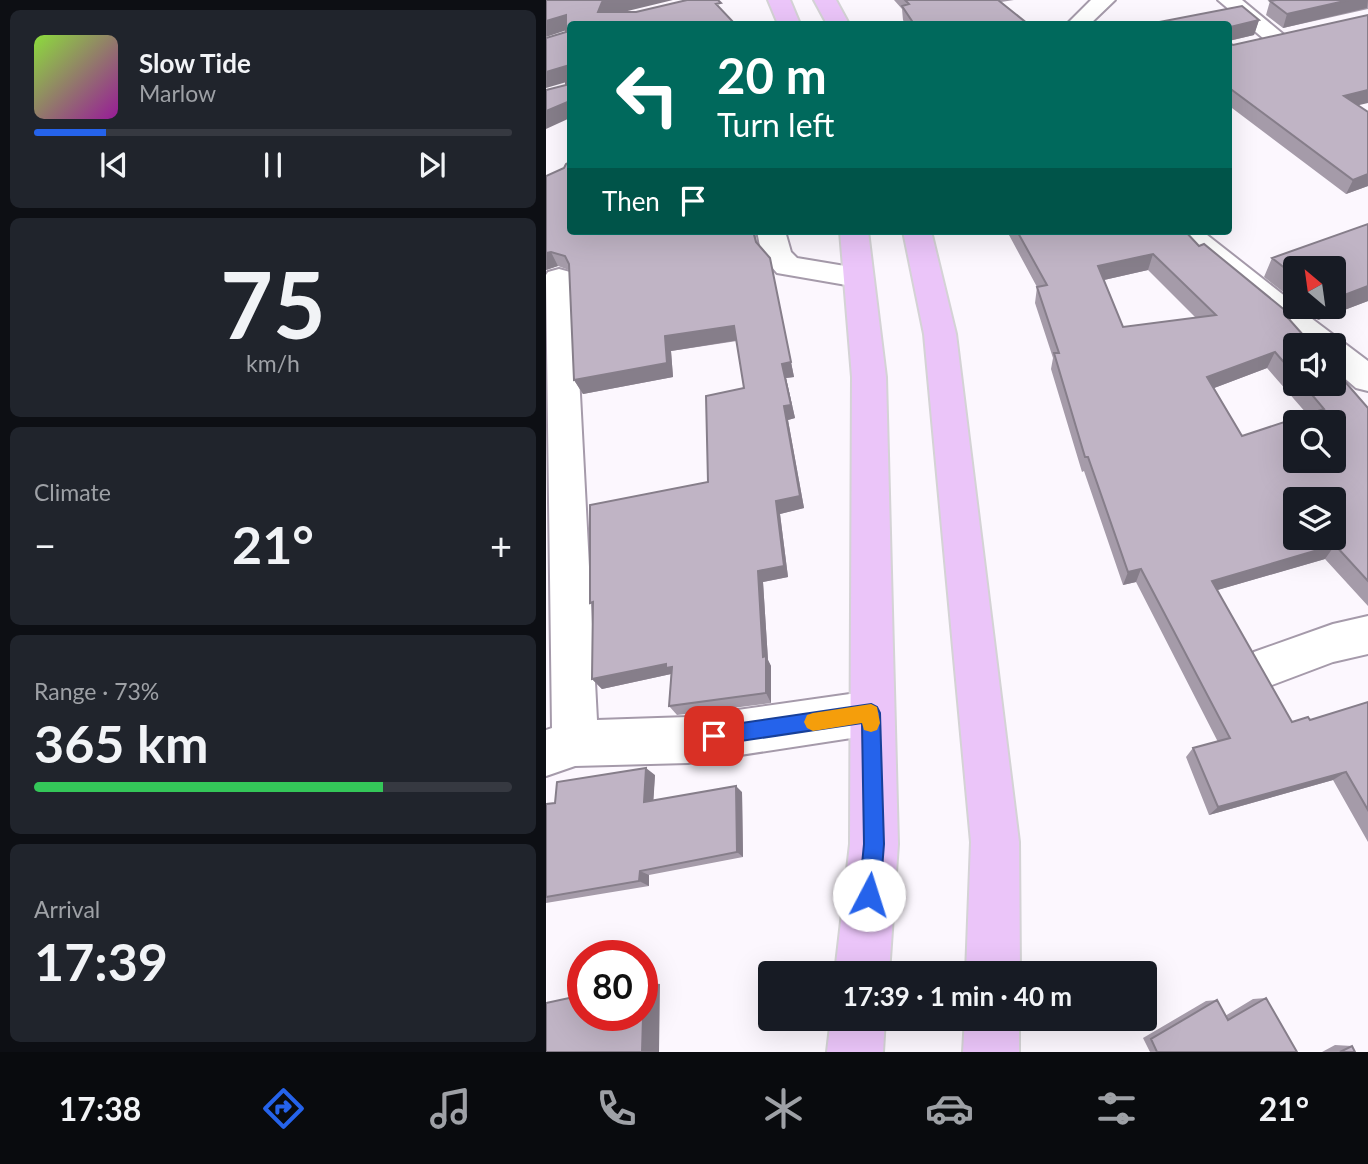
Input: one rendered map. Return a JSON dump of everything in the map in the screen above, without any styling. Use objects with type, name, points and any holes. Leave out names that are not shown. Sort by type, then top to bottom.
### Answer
[{"type":"highway","points":[[779,0],[788,21]]},
{"type":"highway","points":[[825,0],[836,21]]},
{"type":"highway","points":[[854,235],[869,377],[874,844],[863,961]]},
{"type":"highway","points":[[918,235],[940,334],[995,842],[993,961]]},
{"type":"highway","points":[[855,1052],[857,1031]]},
{"type":"highway","points":[[991,1052],[992,1031]]},
{"type":"street","points":[[1081,21],[1104,0]]},
{"type":"street","points":[[1229,0],[1278,39]]},
{"type":"street","points":[[1253,44],[1304,33]]},
{"type":"street","points":[[773,235],[776,256],[788,266],[859,277]]},
{"type":"street","points":[[1189,235],[1311,333]]},
{"type":"street","points":[[559,279],[560,748],[688,740],[871,713]]},
{"type":"street","points":[[1346,361],[1368,379]]},
{"type":"street","points":[[1269,666],[1333,643],[1368,635]]},
{"type":"building","points":[[546,0],[612,0],[602,2],[598,12],[636,12],[687,0],[718,0],[721,3],[716,4],[732,21],[567,21],[567,102],[546,111],[546,90],[566,85],[566,66],[546,72],[546,38],[566,32],[566,15],[546,21]]},
{"type":"building","points":[[905,0],[998,0],[1024,21],[912,21],[902,6],[909,4]]},
{"type":"building","points":[[1349,0],[1287,14],[1270,1]]},
{"type":"building","points":[[1242,6],[1259,20],[1232,27],[1232,21],[1164,21]]},
{"type":"building","points":[[1368,15],[1368,90],[1344,96],[1368,112],[1368,174],[1353,180],[1232,90],[1232,44]]},
{"type":"building","points":[[566,164],[567,235],[754,235],[756,242],[770,258],[791,362],[782,364],[791,405],[784,406],[800,496],[776,501],[784,566],[758,571],[763,657],[766,656],[766,693],[669,706],[672,667],[666,668],[666,664],[592,679],[590,505],[708,482],[706,396],[744,388],[734,326],[665,336],[667,363],[574,380],[569,264],[565,256],[546,253],[546,176],[564,168]]},
{"type":"building","points":[[1368,224],[1368,286],[1346,294],[1346,256],[1283,256],[1283,267],[1272,258]]},
{"type":"building","points":[[1019,235],[1189,235],[1199,246],[1204,244],[1283,309],[1283,319],[1289,319],[1301,333],[1283,333],[1283,361],[1275,352],[1207,377],[1242,436],[1283,422],[1283,473],[1346,473],[1346,410],[1321,410],[1324,409],[1313,396],[1346,396],[1346,383],[1368,408],[1368,581],[1340,550],[1346,550],[1346,487],[1283,487],[1283,550],[1318,550],[1212,581],[1292,722],[1308,717],[1310,720],[1368,702],[1368,810],[1346,772],[1218,807],[1193,748],[1230,738],[1141,569],[1128,572],[1088,457],[1085,457],[1054,353],[1059,353],[1037,287],[1047,285]],"holes":[[[1153,254],[1216,315],[1123,327],[1098,266]]]},
{"type":"building","points":[[646,768],[644,802],[736,786],[737,852],[640,871],[639,881],[546,897],[546,804],[555,803],[557,782]]},
{"type":"building","points":[[567,998],[567,1031],[643,1031],[642,1052],[546,1052],[546,1003]]},
{"type":"building","points":[[1266,998],[1297,1052],[1157,1052],[1151,1039],[1217,1000],[1228,1020]]},
{"type":"building","points":[[1352,1046],[1355,1052],[1340,1052]]},
{"type":"slow traffic","points":[[813,722],[871,713],[871,723]]},
{"type":"route","points":[[714,736],[871,713],[874,844],[869,895]]}]
